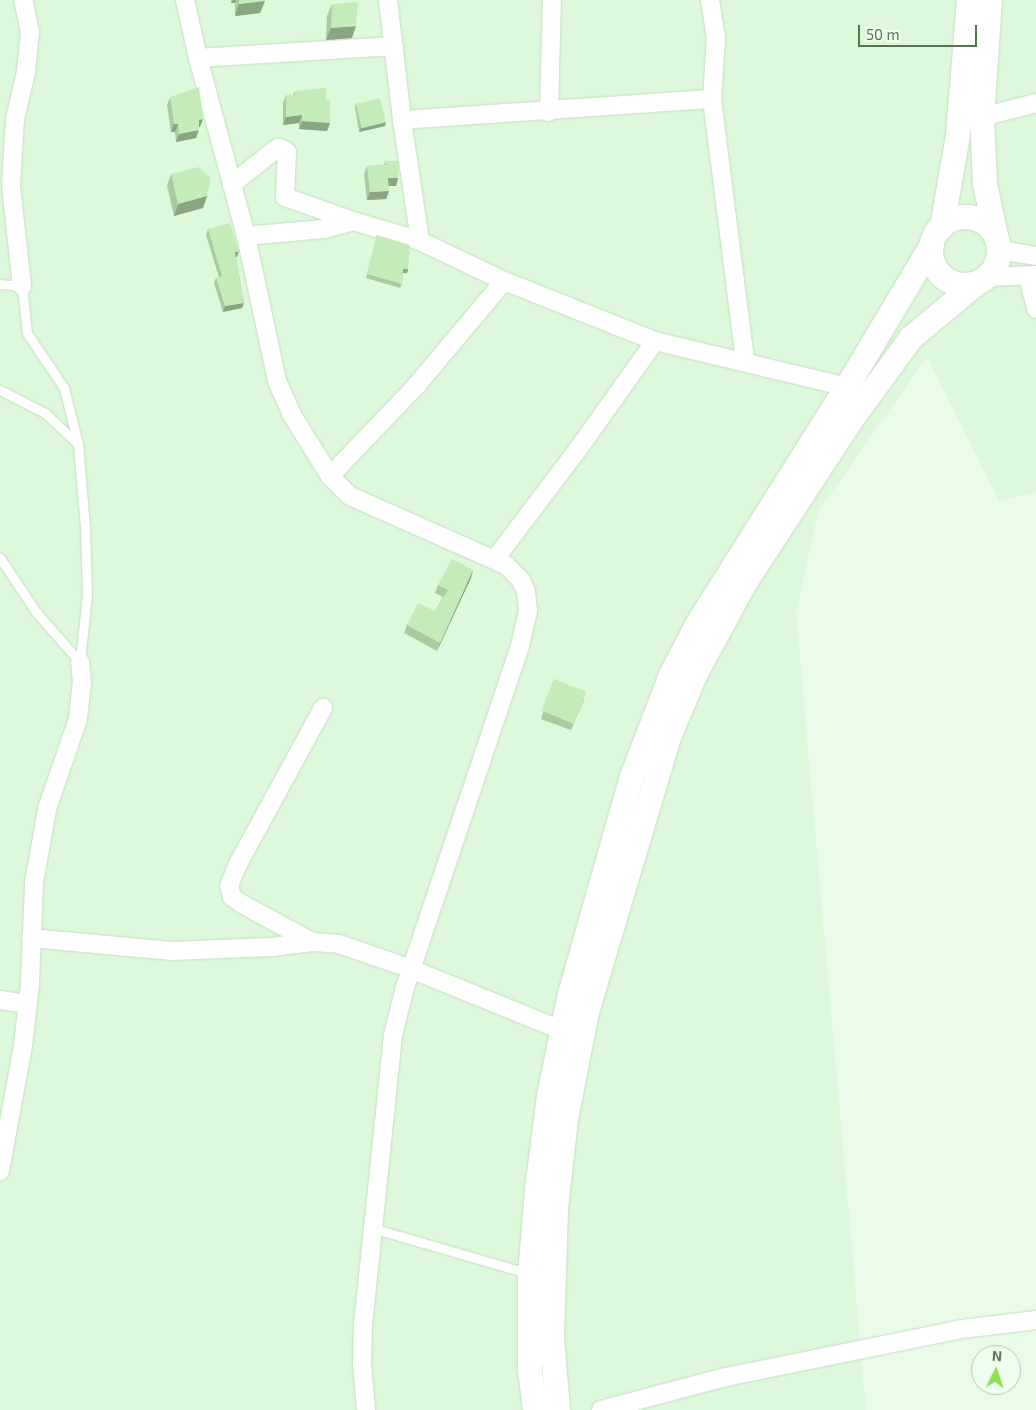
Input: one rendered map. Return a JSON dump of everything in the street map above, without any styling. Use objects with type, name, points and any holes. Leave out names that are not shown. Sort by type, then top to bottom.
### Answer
[{"type":"main road","points":[[970,0],[958,136],[937,236],[934,265],[948,280],[957,284],[982,280]]},
{"type":"main road","points":[[558,1410],[552,1337],[556,1208],[569,1100],[587,1012],[669,737],[696,673],[746,584],[850,422],[911,338],[994,270],[998,243],[985,184],[982,117],[990,0]]},
{"type":"main road","points":[[535,1410],[530,1370],[530,1275],[537,1189],[550,1088],[561,1030],[629,786],[671,675],[697,625],[847,387],[937,236],[957,218],[975,219],[984,223],[998,243]]},
{"type":"street","points":[[22,286],[11,186],[15,118],[26,72],[30,32],[23,0]]},
{"type":"street","points":[[185,0],[198,58],[246,236],[277,381],[292,415],[330,476],[342,490],[359,502],[495,559],[513,570],[521,580],[526,592],[528,611],[526,625],[463,819],[411,969],[392,1042],[372,1228],[362,1347],[366,1410]]},
{"type":"street","points":[[388,0],[402,120],[420,241]]},
{"type":"street","points":[[549,112],[552,0]]},
{"type":"street","points":[[710,0],[717,46],[712,98],[745,362]]},
{"type":"street","points":[[989,27],[1002,0]]},
{"type":"street","points":[[198,58],[394,46]]},
{"type":"street","points":[[402,120],[549,112],[712,98]]},
{"type":"street","points":[[982,117],[1036,102]]},
{"type":"street","points":[[232,184],[278,148],[282,149],[287,152],[285,197],[353,221],[420,241],[504,281],[655,341],[847,387]]},
{"type":"street","points":[[246,236],[324,229],[353,221]]},
{"type":"street","points":[[998,243],[1036,256]]},
{"type":"street","points":[[982,280],[1032,276],[1036,309]]},
{"type":"street","points":[[330,476],[416,386],[504,281]]},
{"type":"street","points":[[495,559],[579,448],[655,341]]},
{"type":"street","points":[[0,1171],[24,1046],[34,883],[39,848],[47,808],[78,719],[82,683],[80,662]]},
{"type":"street","points":[[312,942],[242,904],[232,897],[229,886],[238,864],[323,708]]},
{"type":"street","points":[[31,938],[171,951],[254,948],[312,942],[339,944],[411,969],[561,1030]]},
{"type":"street","points":[[0,1000],[28,1004]]},
{"type":"street","points":[[601,1410],[726,1377],[962,1329],[1036,1320]]},
{"type":"lane","points":[[0,284],[22,286],[27,334],[64,388],[78,444],[85,528],[87,594],[80,662]]},
{"type":"lane","points":[[0,390],[45,413],[78,444]]},
{"type":"lane","points":[[0,558],[36,612],[80,662]]},
{"type":"lane","points":[[372,1228],[530,1275]]},
{"type":"shaded area","points":[[0,0],[1036,0],[1036,492],[999,501],[927,357],[818,512],[796,613],[866,1410],[0,1410]]},
{"type":"building","points":[[239,0],[265,0],[265,1],[239,4]]},
{"type":"building","points":[[358,2],[356,26],[331,28],[332,4]]},
{"type":"building","points":[[199,87],[203,119],[199,120],[199,130],[179,134],[178,124],[174,124],[170,97]]},
{"type":"building","points":[[326,88],[326,100],[330,100],[330,123],[302,121],[302,115],[286,117],[286,95],[295,95],[295,91]]},
{"type":"building","points":[[380,98],[386,122],[362,128],[356,104]]},
{"type":"building","points":[[386,161],[399,161],[398,178],[388,178],[389,191],[370,192],[367,166],[386,165]]},
{"type":"building","points":[[199,167],[211,178],[207,196],[178,204],[171,174]]},
{"type":"building","points":[[230,223],[239,251],[235,252],[244,303],[225,306],[216,278],[222,276],[208,229]]},
{"type":"building","points":[[377,235],[410,245],[408,269],[403,269],[402,284],[367,274]]},
{"type":"building","points":[[452,559],[473,570],[440,643],[407,625],[418,603],[435,611],[448,590],[438,585]]},
{"type":"building","points":[[554,679],[586,692],[574,724],[541,711]]}]
